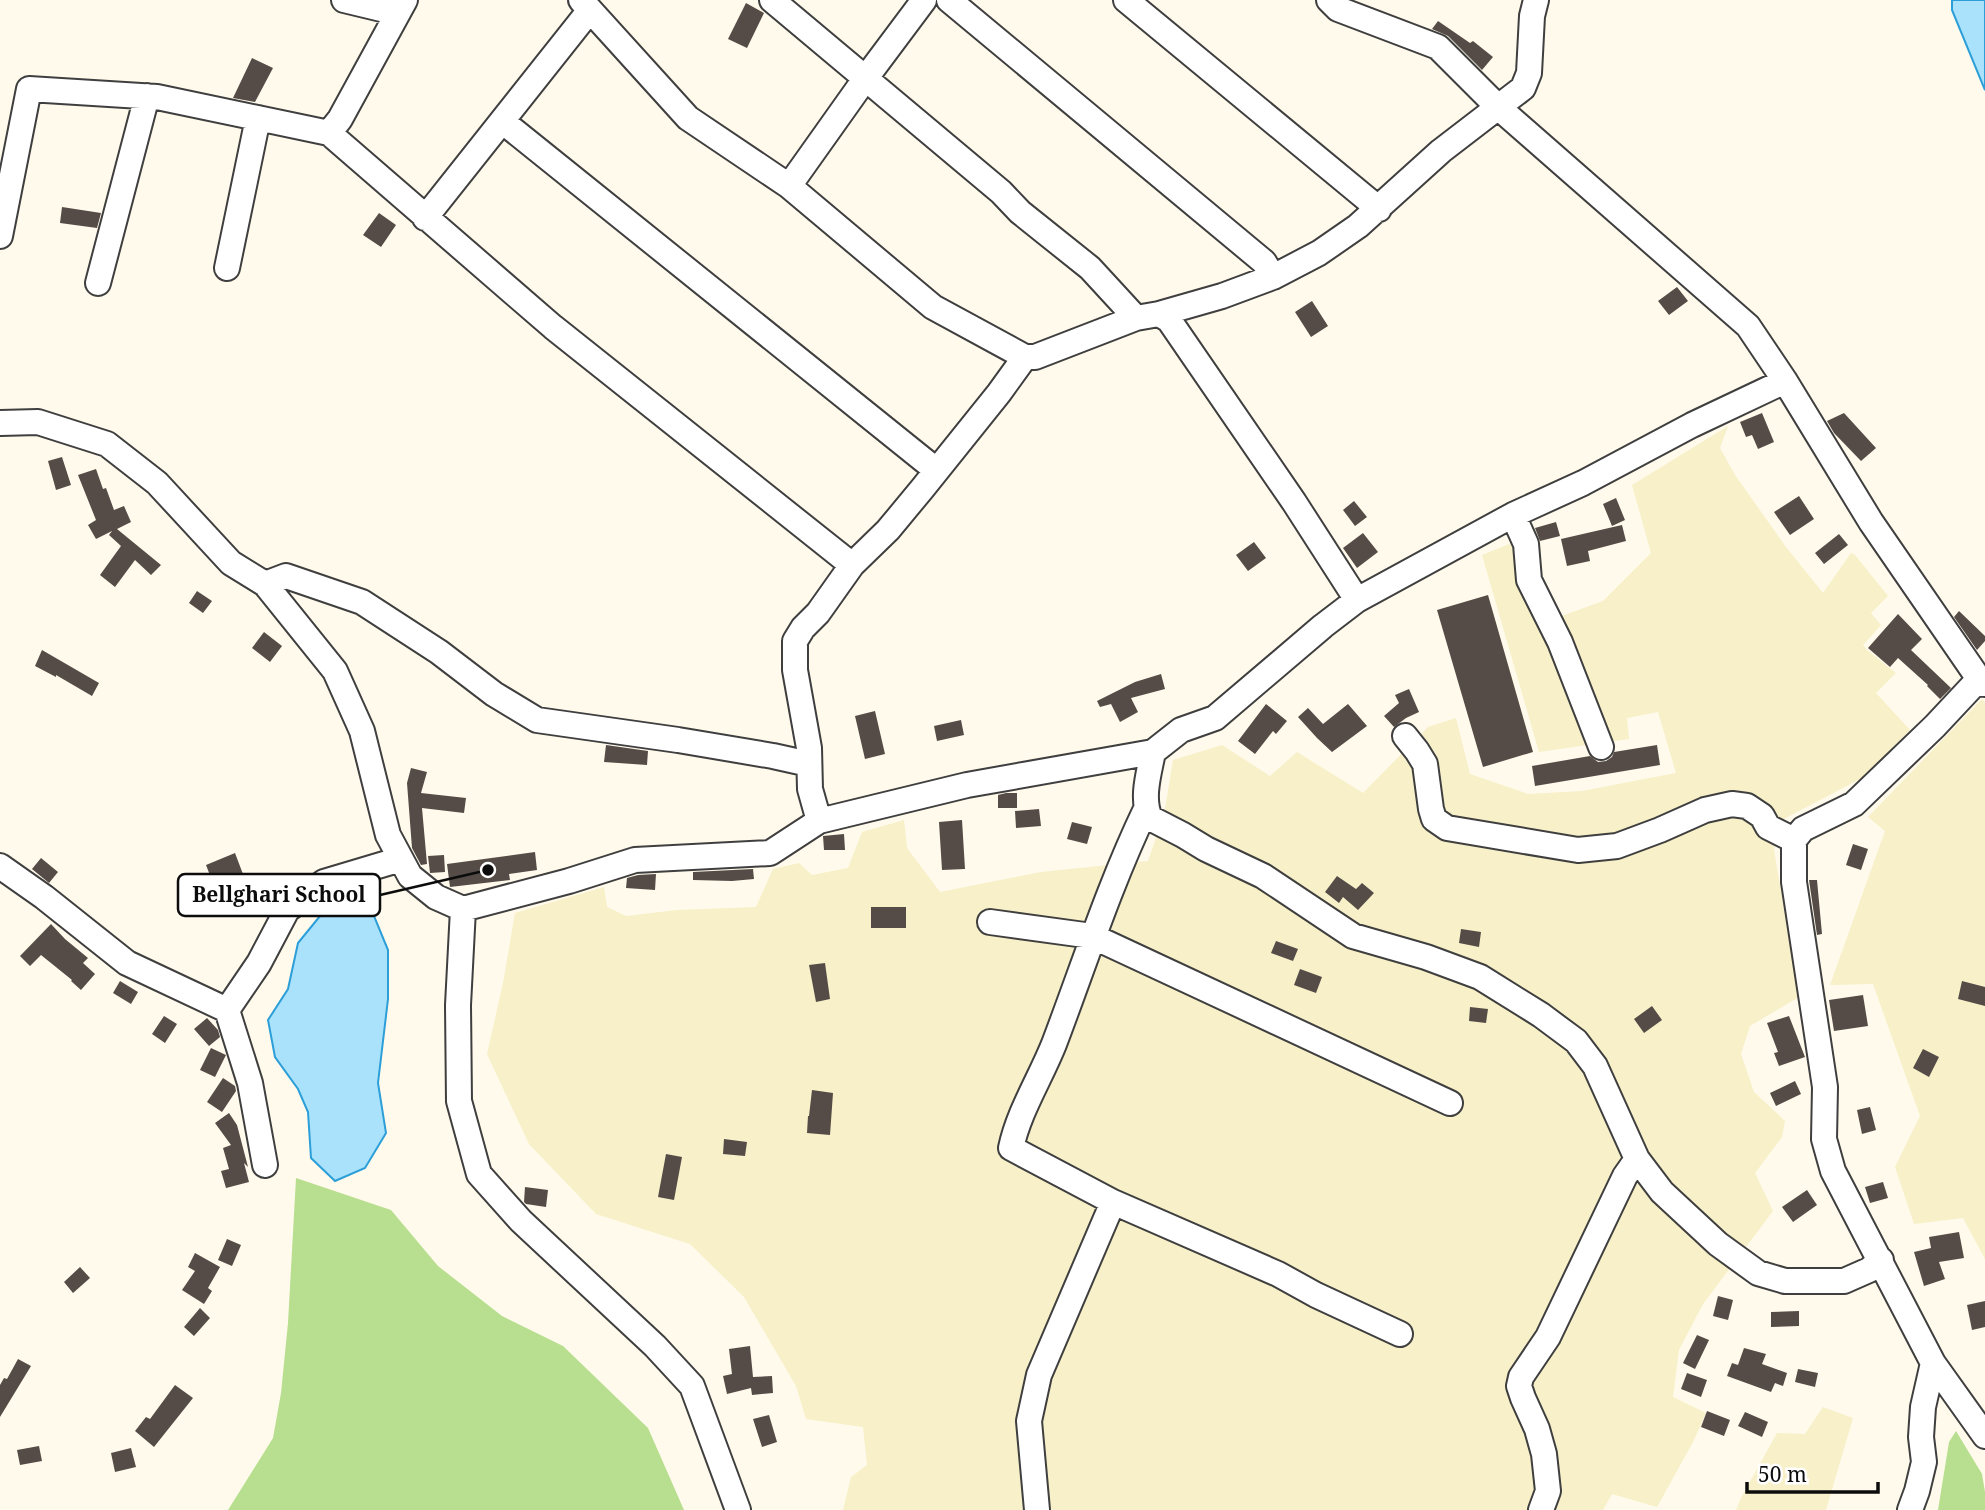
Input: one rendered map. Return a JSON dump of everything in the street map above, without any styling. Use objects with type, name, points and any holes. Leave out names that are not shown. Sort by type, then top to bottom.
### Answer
[{"type":"street","points":[[329,133],[341,119],[401,6],[344,0]]},
{"type":"street","points":[[772,0],[1001,192],[1020,212],[1148,316],[1169,320],[1294,502],[1357,600]]},
{"type":"street","points":[[789,186],[864,79],[924,0]]},
{"type":"street","points":[[949,0],[1264,262],[1273,277]]},
{"type":"street","points":[[1126,0],[1379,209]]},
{"type":"street","points":[[1329,0],[1338,9],[1438,47],[1499,108],[1748,326],[1785,381],[1871,522],[1982,682],[1854,804],[1803,829],[1794,840],[1794,882],[1825,1087],[1824,1139],[1833,1171],[1933,1363],[1985,1436]]},
{"type":"street","points":[[425,218],[502,121],[586,5],[688,118],[789,186],[933,307],[1025,357],[1035,357],[1148,316],[1222,296],[1273,277],[1319,253],[1359,226],[1441,151],[1523,88],[1529,72],[1532,16],[1536,0]]},
{"type":"street","points":[[0,236],[29,89],[147,96],[329,133],[553,327],[852,565]]},
{"type":"street","points":[[98,283],[147,96]]},
{"type":"street","points":[[227,268],[258,118]]},
{"type":"street","points":[[502,121],[936,470]]},
{"type":"street","points":[[819,821],[810,789],[809,748],[795,670],[795,641],[852,565],[888,530],[1025,357]]},
{"type":"street","points":[[0,423],[38,422],[107,444],[156,483],[231,563],[265,584],[335,671],[362,731],[388,835],[410,876],[436,897],[463,909],[569,881],[635,860],[770,853],[819,821],[967,785],[1153,752],[1181,730],[1215,718],[1322,626],[1357,600],[1513,515],[1583,483],[1692,425],[1785,381]]},
{"type":"street","points":[[1513,515],[1526,544],[1529,580],[1560,642],[1601,747]]},
{"type":"street","points":[[265,584],[286,576],[362,602],[439,652],[494,694],[537,720],[678,740],[809,764]]},
{"type":"street","points":[[1405,736],[1425,764],[1434,819],[1447,828],[1578,850],[1617,846],[1704,810],[1732,803],[1747,806],[1762,816],[1768,827],[1794,840]]},
{"type":"street","points":[[1153,752],[1146,796],[1146,809],[1150,818],[1263,876],[1353,936],[1426,957],[1480,977],[1541,1015],[1576,1041],[1595,1066],[1637,1158],[1662,1192],[1718,1244],[1758,1273],[1785,1281],[1844,1281],[1869,1270],[1881,1260]]},
{"type":"street","points":[[1146,809],[1092,936],[1053,1047],[1016,1128],[1011,1148],[1113,1202],[1278,1275],[1316,1296],[1400,1334]]},
{"type":"street","points":[[226,1010],[259,963],[287,910],[324,882],[401,859]]},
{"type":"street","points":[[0,866],[127,963],[226,1010],[250,1083],[265,1165]]},
{"type":"street","points":[[463,909],[458,1005],[459,1101],[479,1174],[521,1221],[655,1346],[692,1387],[738,1510]]},
{"type":"street","points":[[990,922],[1092,936],[1450,1103]]},
{"type":"street","points":[[1541,1510],[1548,1491],[1548,1475],[1537,1429],[1522,1398],[1519,1386],[1521,1377],[1548,1337],[1625,1176],[1637,1158]]},
{"type":"street","points":[[1037,1510],[1029,1421],[1039,1375],[1113,1202]]},
{"type":"street","points":[[1910,1510],[1924,1462],[1921,1437],[1923,1407],[1933,1363]]},
{"type":"shaded area","points":[[1728,426],[1720,448],[1735,475],[1786,547],[1823,593],[1851,553],[1888,596],[1871,613],[1881,625],[1863,645],[1896,673],[1876,693],[1910,730],[1862,778],[1780,821],[1774,850],[1799,997],[1750,1026],[1741,1054],[1754,1092],[1785,1121],[1782,1137],[1755,1173],[1773,1211],[1703,1304],[1679,1350],[1673,1397],[1706,1413],[1657,1507],[1612,1494],[1603,1510],[843,1510],[851,1477],[867,1465],[863,1427],[806,1419],[796,1386],[744,1297],[690,1244],[596,1214],[529,1144],[487,1054],[515,913],[604,887],[607,907],[626,916],[677,910],[756,907],[773,869],[799,863],[812,875],[848,868],[862,832],[904,820],[907,848],[940,892],[1041,872],[1148,861],[1164,815],[1173,760],[1222,745],[1270,776],[1297,752],[1363,793],[1428,727],[1456,718],[1470,774],[1528,794],[1582,791],[1676,773],[1658,712],[1627,718],[1629,739],[1539,752],[1482,555],[1519,540],[1559,617],[1603,601],[1651,553],[1632,485]]},
{"type":"shaded area","points":[[1982,699],[1985,702],[1985,1259],[1963,1218],[1914,1224],[1895,1167],[1920,1116],[1873,984],[1830,985],[1885,831],[1868,817]]},
{"type":"shaded area","points":[[1823,1407],[1853,1418],[1826,1510],[1736,1510],[1777,1433],[1805,1434]]},
{"type":"green space","points":[[296,1178],[391,1210],[438,1266],[502,1316],[563,1346],[648,1428],[684,1510],[228,1510],[273,1438],[281,1393],[288,1323]]},
{"type":"green space","points":[[1956,1431],[1982,1474],[1985,1510],[1938,1510],[1949,1442]]},
{"type":"water","points":[[1952,0],[1985,0],[1985,90],[1952,10]]},
{"type":"water","points":[[364,909],[372,911],[388,950],[388,999],[378,1083],[386,1133],[365,1168],[335,1181],[311,1158],[308,1112],[298,1089],[275,1057],[268,1020],[288,989],[298,943],[320,916]]},
{"type":"building","points":[[746,3],[764,13],[747,48],[728,39]]},
{"type":"building","points":[[1438,21],[1470,43],[1473,41],[1493,57],[1482,70],[1448,36],[1432,29]]},
{"type":"building","points":[[252,58],[273,68],[255,102],[233,98]]},
{"type":"building","points":[[62,207],[101,213],[97,228],[60,223]]},
{"type":"building","points":[[379,213],[396,225],[381,247],[363,235]]},
{"type":"building","points":[[1677,287],[1688,301],[1669,315],[1658,301]]},
{"type":"building","points":[[1312,301],[1328,326],[1311,337],[1295,312]]},
{"type":"building","points":[[1762,413],[1774,442],[1758,449],[1752,435],[1746,437],[1740,422]]},
{"type":"building","points":[[1844,413],[1876,448],[1861,461],[1834,433],[1827,421]]},
{"type":"building","points":[[62,457],[71,485],[56,490],[48,461]]},
{"type":"building","points":[[96,469],[114,510],[124,506],[131,522],[117,529],[161,565],[151,575],[135,560],[115,587],[100,575],[121,546],[109,535],[112,531],[96,539],[88,525],[96,520],[78,475]]},
{"type":"building","points":[[1799,496],[1814,519],[1790,535],[1774,512]]},
{"type":"building","points":[[1616,498],[1625,520],[1612,526],[1603,504]]},
{"type":"building","points":[[1354,501],[1367,517],[1355,526],[1343,510]]},
{"type":"building","points":[[1556,522],[1560,536],[1540,541],[1535,528]]},
{"type":"building","points":[[1622,525],[1626,541],[1588,551],[1590,561],[1567,566],[1561,539]]},
{"type":"building","points":[[1363,533],[1378,552],[1357,568],[1343,548]]},
{"type":"building","points":[[1839,534],[1848,545],[1824,564],[1815,553]]},
{"type":"building","points":[[1254,542],[1266,558],[1248,571],[1236,555]]},
{"type":"building","points":[[197,591],[212,601],[203,613],[189,603]]},
{"type":"building","points":[[1488,595],[1533,752],[1483,767],[1437,610]]},
{"type":"building","points":[[1959,611],[1985,636],[1985,641],[1977,650],[1954,617]]},
{"type":"building","points":[[1898,614],[1922,639],[1911,650],[1951,688],[1940,699],[1898,658],[1890,667],[1868,648]]},
{"type":"building","points":[[264,632],[282,646],[270,662],[252,648]]},
{"type":"building","points":[[42,650],[99,683],[92,696],[35,666]]},
{"type":"building","points":[[1161,674],[1165,689],[1131,698],[1138,712],[1120,722],[1111,704],[1100,707],[1097,701],[1135,682]]},
{"type":"building","points":[[1409,689],[1419,712],[1394,727],[1384,716],[1399,703],[1395,695]]},
{"type":"building","points":[[1266,704],[1287,721],[1276,734],[1273,731],[1255,754],[1238,741]]},
{"type":"building","points":[[1348,704],[1367,726],[1332,752],[1298,717],[1308,708],[1323,724]]},
{"type":"building","points":[[875,711],[885,754],[865,759],[855,716]]},
{"type":"building","points":[[961,720],[964,735],[937,741],[934,726]]},
{"type":"building","points":[[606,745],[648,751],[647,765],[604,762]]},
{"type":"building","points":[[1657,745],[1660,765],[1535,786],[1532,766],[1590,756],[1598,762],[1606,761],[1614,752]]},
{"type":"building","points":[[411,768],[427,772],[421,793],[466,798],[464,813],[422,808],[427,864],[421,865],[412,848],[407,783]]},
{"type":"building","points":[[1017,793],[1017,808],[998,808],[998,795]]},
{"type":"building","points":[[1039,809],[1041,826],[1016,828],[1015,811]]},
{"type":"building","points":[[962,820],[965,869],[942,870],[939,822]]},
{"type":"building","points":[[1072,822],[1092,827],[1087,844],[1067,839]]},
{"type":"building","points":[[844,834],[845,850],[824,850],[823,836]]},
{"type":"building","points":[[1853,844],[1868,849],[1861,870],[1846,865]]},
{"type":"building","points":[[535,852],[537,870],[509,874],[510,880],[450,887],[447,864]]},
{"type":"building","points":[[235,853],[252,898],[223,909],[206,865]]},
{"type":"building","points":[[444,855],[445,872],[430,873],[428,856]]},
{"type":"building","points":[[41,858],[58,872],[49,883],[32,869]]},
{"type":"building","points":[[753,869],[754,879],[693,880],[693,872]]},
{"type":"building","points":[[656,874],[655,890],[626,888],[627,878]]},
{"type":"building","points":[[1337,876],[1356,889],[1362,883],[1374,893],[1358,910],[1343,897],[1339,903],[1325,892]]},
{"type":"building","points":[[1809,880],[1817,880],[1822,934],[1817,935]]},
{"type":"building","points":[[871,907],[906,907],[906,928],[871,928]]},
{"type":"building","points":[[51,924],[88,958],[83,963],[95,974],[81,990],[41,955],[30,966],[20,956]]},
{"type":"building","points":[[1461,929],[1481,932],[1479,947],[1459,943]]},
{"type":"building","points":[[1276,941],[1298,949],[1293,961],[1271,953]]},
{"type":"building","points":[[825,963],[830,999],[816,1002],[809,965]]},
{"type":"building","points":[[1300,969],[1322,977],[1316,993],[1294,985]]},
{"type":"building","points":[[120,981],[138,992],[131,1004],[113,993]]},
{"type":"building","points":[[1962,981],[1985,987],[1985,1006],[1958,999]]},
{"type":"building","points":[[1863,995],[1868,1026],[1834,1031],[1829,1000]]},
{"type":"building","points":[[1652,1006],[1662,1020],[1644,1033],[1634,1019]]},
{"type":"building","points":[[1470,1007],[1488,1009],[1486,1023],[1469,1021]]},
{"type":"building","points":[[164,1016],[177,1024],[165,1043],[152,1034]]},
{"type":"building","points":[[1789,1016],[1805,1057],[1779,1066],[1774,1053],[1778,1052],[1767,1023]]},
{"type":"building","points":[[207,1018],[218,1030],[220,1037],[209,1046],[194,1029]]},
{"type":"building","points":[[211,1048],[226,1055],[215,1077],[200,1070]]},
{"type":"building","points":[[1923,1049],[1939,1057],[1929,1077],[1913,1068]]},
{"type":"building","points":[[223,1078],[235,1086],[236,1091],[222,1112],[207,1102]]},
{"type":"building","points":[[1795,1081],[1801,1094],[1776,1106],[1770,1093]]},
{"type":"building","points":[[812,1090],[833,1093],[830,1135],[807,1133]]},
{"type":"building","points":[[1870,1107],[1876,1130],[1862,1134],[1857,1110]]},
{"type":"building","points":[[229,1113],[237,1125],[248,1167],[244,1163],[249,1182],[226,1188],[221,1171],[229,1169],[223,1148],[231,1145],[215,1123]]},
{"type":"building","points":[[724,1139],[747,1142],[745,1156],[723,1154]]},
{"type":"building","points":[[666,1154],[682,1157],[674,1200],[658,1197]]},
{"type":"building","points":[[1883,1182],[1888,1198],[1870,1203],[1865,1187]]},
{"type":"building","points":[[525,1187],[548,1190],[546,1207],[526,1204]]},
{"type":"building","points":[[1807,1190],[1817,1205],[1793,1222],[1782,1207]]},
{"type":"building","points":[[1959,1232],[1964,1258],[1939,1262],[1945,1279],[1924,1286],[1914,1252],[1931,1248],[1929,1237]]},
{"type":"building","points":[[227,1239],[241,1245],[232,1266],[218,1260]]},
{"type":"building","points":[[195,1253],[220,1267],[208,1288],[212,1291],[204,1304],[182,1290],[195,1271],[188,1267]]},
{"type":"building","points":[[80,1267],[90,1278],[73,1293],[64,1282]]},
{"type":"building","points":[[1718,1296],[1733,1300],[1728,1320],[1713,1316]]},
{"type":"building","points":[[1985,1301],[1985,1327],[1972,1330],[1967,1305]]},
{"type":"building","points":[[200,1308],[210,1318],[194,1336],[184,1327]]},
{"type":"building","points":[[1799,1311],[1799,1326],[1771,1327],[1771,1312]]},
{"type":"building","points":[[1697,1335],[1709,1340],[1695,1369],[1683,1363]]},
{"type":"building","points":[[750,1346],[753,1377],[772,1376],[773,1393],[752,1395],[751,1388],[727,1394],[723,1376],[732,1374],[729,1349]]},
{"type":"building","points":[[1744,1348],[1766,1354],[1762,1364],[1787,1373],[1783,1386],[1775,1383],[1771,1392],[1727,1376],[1732,1363],[1738,1365]]},
{"type":"building","points":[[18,1359],[31,1366],[0,1417],[0,1385],[4,1378],[7,1379]]},
{"type":"building","points":[[1798,1369],[1818,1373],[1815,1387],[1795,1382]]},
{"type":"building","points":[[1687,1373],[1707,1380],[1701,1397],[1681,1389]]},
{"type":"building","points":[[175,1385],[193,1398],[154,1447],[135,1431],[146,1417],[150,1419]]},
{"type":"building","points":[[1707,1411],[1730,1420],[1724,1436],[1701,1427]]},
{"type":"building","points":[[1745,1412],[1768,1422],[1762,1437],[1738,1426]]},
{"type":"building","points":[[769,1415],[777,1442],[762,1447],[753,1419]]},
{"type":"building","points":[[39,1446],[42,1461],[20,1465],[17,1450]]},
{"type":"building","points":[[131,1448],[136,1467],[115,1472],[111,1453]]},
{"type":"place","name":"Bellghari School","points":[[488,870]]}]
